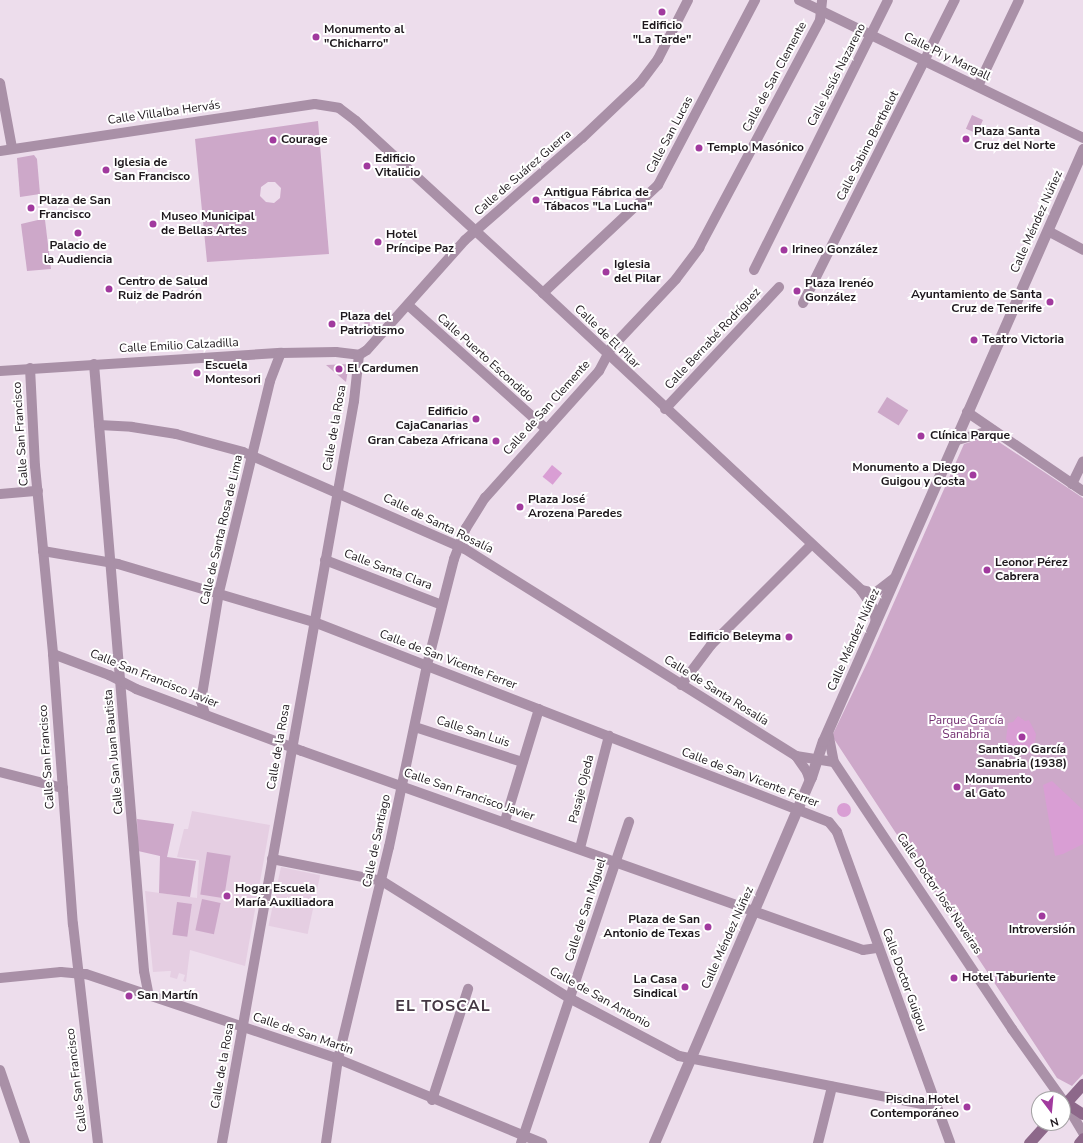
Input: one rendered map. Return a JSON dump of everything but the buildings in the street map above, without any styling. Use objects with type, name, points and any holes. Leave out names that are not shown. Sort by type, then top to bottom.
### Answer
[{"type":"main road","points":[[1071,1095],[1083,1084]]},
{"type":"main road","points":[[1071,1107],[1083,1114]]},
{"type":"main road","points":[[1029,1143],[1040,1131]]},
{"type":"main road","points":[[1079,1143],[1083,1138]]},
{"type":"street","name":"Calle de Suárez Guerra","points":[[359,355],[367,350],[462,243],[582,138],[640,83],[658,59],[688,0]]},
{"type":"street","name":"Calle San Lucas","points":[[543,293],[658,185],[755,0]]},
{"type":"street","name":"Calle Pi y Margall","points":[[799,0],[1083,138]]},
{"type":"street","name":"Calle de San Clemente","points":[[459,546],[485,498],[546,429],[565,410],[599,370],[607,355],[676,278],[699,248],[820,20],[822,0]]},
{"type":"street","name":"Calle Jesús Nazareno","points":[[754,270],[872,35],[888,0]]},
{"type":"street","name":"Calle Sabino Berthelot","points":[[803,303],[878,152],[926,61],[955,0]]},
{"type":"street","points":[[978,86],[1019,0]]},
{"type":"street","points":[[0,83],[12,148]]},
{"type":"street","name":"Calle Villalba Hervás","points":[[0,152],[12,148],[315,104],[332,106]]},
{"type":"street","name":"Calle de El Pilar","points":[[332,106],[356,121],[543,293],[607,355],[860,590],[874,609],[876,623]]},
{"type":"street","name":"Calle Méndez Núñez","points":[[654,1143],[810,781],[828,732],[1083,149]]},
{"type":"street","points":[[1048,231],[1083,250]]},
{"type":"street","name":"Calle Bernabé Rodríguez","points":[[665,409],[779,287]]},
{"type":"street","name":"Calle Puerto Escondido","points":[[408,305],[546,429]]},
{"type":"street","name":"Calle Emilio Calzadilla","points":[[0,371],[281,353],[336,352],[359,355]]},
{"type":"street","name":"Calle de Santa Rosa de Lima","points":[[205,714],[201,701],[219,592],[270,381],[281,353]]},
{"type":"street","name":"Calle de la Rosa","points":[[222,1143],[359,368],[359,355]]},
{"type":"street","name":"Calle San Juan Bautista","points":[[94,364],[122,682],[144,971],[149,996]]},
{"type":"street","name":"Calle San Francisco","points":[[30,368],[38,491],[53,654],[78,972],[98,1143]]},
{"type":"street","points":[[967,412],[1083,492]]},
{"type":"street","name":"Calle de Santa Rosalía","points":[[99,425],[132,427],[176,434],[214,443],[252,456],[337,491],[459,546],[796,756]]},
{"type":"street","points":[[954,441],[992,430]]},
{"type":"street","points":[[1072,484],[1083,461]]},
{"type":"street","points":[[0,494],[38,491]]},
{"type":"street","points":[[681,685],[711,645],[811,545]]},
{"type":"street","name":"Calle de Santiago","points":[[326,1143],[338,1059],[382,881],[427,665],[459,546]]},
{"type":"street","name":"Calle de San Vicente Ferrer","points":[[43,551],[111,562],[219,592],[314,622],[609,736],[834,826]]},
{"type":"street","name":"Calle Santa Clara","points":[[325,560],[442,605]]},
{"type":"street","points":[[860,590],[875,593],[897,576]]},
{"type":"street","name":"Calle San Francisco Javier","points":[[53,654],[109,674],[122,682],[292,747],[505,821],[863,950],[878,948]]},
{"type":"street","points":[[505,821],[539,709]]},
{"type":"street","name":"Calle San Luis","points":[[415,727],[522,762]]},
{"type":"street","name":"Calle Doctor José Naveiras","points":[[828,732],[834,762],[1055,1091]]},
{"type":"street","name":"Pasaje Ojeda","points":[[580,848],[609,736]]},
{"type":"street","points":[[796,756],[834,762]]},
{"type":"street","points":[[796,756],[807,772],[810,781]]},
{"type":"street","points":[[0,772],[63,788]]},
{"type":"street","name":"Calle de San Miguel","points":[[522,1139],[571,999],[629,822]]},
{"type":"street","name":"Calle Doctor Guigou","points":[[834,826],[950,1143]]},
{"type":"street","name":"Calle de San Antonio","points":[[272,859],[382,881],[571,999],[670,1052],[690,1059],[936,1107]]},
{"type":"street","name":"Calle de San Martin","points":[[0,978],[78,972],[338,1059],[522,1139],[542,1143]]},
{"type":"street","points":[[432,1100],[468,989]]},
{"type":"street","points":[[0,1070],[25,1143]]},
{"type":"street","points":[[818,1143],[832,1087]]},
{"type":"street","name":"Calle Doctor José Naveiras","points":[[1071,1116],[1083,1133]]},
{"type":"shaded area","points":[[552,465],[562,473],[553,485],[543,477]]},
{"type":"shaded area","points":[[1018,716],[1025,721],[1029,720],[1036,734],[1034,749],[1028,750],[1024,756],[1017,751],[1012,752],[1006,739],[1008,723],[1013,722]]},
{"type":"shaded area","points":[[1052,781],[1083,810],[1083,844],[1063,854],[1055,856],[1043,785]]},
{"type":"shaded area","points":[[844,803],[849,805],[851,810],[849,815],[844,817],[839,815],[837,810],[839,805]]},
{"type":"shaded area","name":"Hogar Escuela María Auxiliadora","points":[[192,811],[270,825],[245,966],[190,950],[186,982],[183,981],[185,975],[179,973],[177,979],[170,977],[171,971],[153,972],[145,891],[197,898],[199,860],[177,857],[184,829],[188,829]]},
{"type":"shaded area","points":[[281,867],[320,875],[308,934],[269,926]]},
{"type":"green space","points":[[972,115],[983,120],[977,134],[966,129]]},
{"type":"green space","points":[[318,121],[329,254],[207,262],[195,139]],"holes":[[[268,182],[275,182],[281,188],[280,198],[274,203],[266,202],[260,196],[261,187]]]},
{"type":"green space","points":[[34,155],[37,159],[40,194],[20,197],[17,158]]},
{"type":"green space","points":[[42,219],[45,220],[51,269],[27,271],[21,224]]},
{"type":"green space","points":[[364,315],[369,315],[371,334],[365,334]]},
{"type":"green space","points":[[349,364],[346,382],[326,365]]},
{"type":"green space","points":[[887,397],[908,410],[899,426],[877,412]]},
{"type":"green space","name":"Parque García Sanabria","points":[[990,436],[1083,498],[1083,1074],[1072,1086],[1057,1078],[832,736],[868,661],[964,444]]},
{"type":"green space","points":[[137,819],[174,824],[167,857],[196,861],[190,897],[159,893],[160,856],[138,851]]},
{"type":"green space","points":[[207,852],[231,856],[224,898],[200,894]]},
{"type":"green space","points":[[202,899],[221,903],[214,934],[195,930]]},
{"type":"green space","points":[[177,902],[192,904],[187,937],[172,935]]},
{"type":"place","name":"Edificio \"La Tarde\"","points":[[662,12]]},
{"type":"place","name":"Monumento al \"Chicharro\"","points":[[316,37]]},
{"type":"place","name":"Plaza Santa Cruz del Norte","points":[[966,139]]},
{"type":"place","name":"Courage","points":[[273,140]]},
{"type":"place","name":"Templo Masónico","points":[[699,148]]},
{"type":"place","name":"Edificio Vitalicio","points":[[367,166]]},
{"type":"place","name":"Iglesia de San Francisco","points":[[106,170]]},
{"type":"place","name":"Antigua Fábrica de Tábacos \"La Lucha\"","points":[[536,200]]},
{"type":"place","name":"Plaza de San Francisco","points":[[31,208]]},
{"type":"place","name":"Museo Municipal de Bellas Artes","points":[[153,224]]},
{"type":"place","name":"Palacio de la Audiencia","points":[[78,233]]},
{"type":"place","name":"Hotel Príncipe Paz","points":[[378,242]]},
{"type":"place","name":"Irineo González","points":[[784,250]]},
{"type":"place","name":"Iglesia del Pilar","points":[[606,272]]},
{"type":"place","name":"Centro de Salud Ruiz de Padrón","points":[[109,289]]},
{"type":"place","name":"Plaza Irenéo González","points":[[797,291]]},
{"type":"place","name":"Ayuntamiento de Santa Cruz de Tenerife","points":[[1050,302]]},
{"type":"place","name":"Plaza del Patriotismo","points":[[332,324]]},
{"type":"place","name":"Teatro Victoria","points":[[974,340]]},
{"type":"place","name":"El Cardumen","points":[[339,369]]},
{"type":"place","name":"Escuela Montesori","points":[[197,373]]},
{"type":"place","name":"Edificio CajaCanarias","points":[[476,419]]},
{"type":"place","name":"Clínica Parque","points":[[921,436]]},
{"type":"place","name":"Gran Cabeza Africana","points":[[496,441]]},
{"type":"place","name":"Monumento a Diego Guigou y Costa","points":[[973,475]]},
{"type":"place","name":"Plaza José Arozena Paredes","points":[[520,507]]},
{"type":"place","name":"Leonor Pérez Cabrera","points":[[987,570]]},
{"type":"place","name":"Edificio Beleyma","points":[[789,637]]},
{"type":"place","name":"Santiago García Sanabria (1938)","points":[[1022,737]]},
{"type":"place","name":"Monumento al Gato","points":[[957,787]]},
{"type":"place","name":"Hogar Escuela María Auxiliadora","points":[[227,896]]},
{"type":"place","name":"Introversión","points":[[1042,916]]},
{"type":"place","name":"Plaza de San Antonio de Texas","points":[[708,927]]},
{"type":"place","name":"Hotel Taburiente","points":[[954,978]]},
{"type":"place","name":"La Casa Sindical","points":[[685,987]]},
{"type":"place","name":"San Martín","points":[[129,996]]},
{"type":"place","name":"Piscina Hotel Contemporáneo","points":[[967,1107]]},
{"type":"district","name":"EL TOSCAL","points":[[443,1006]]}]
